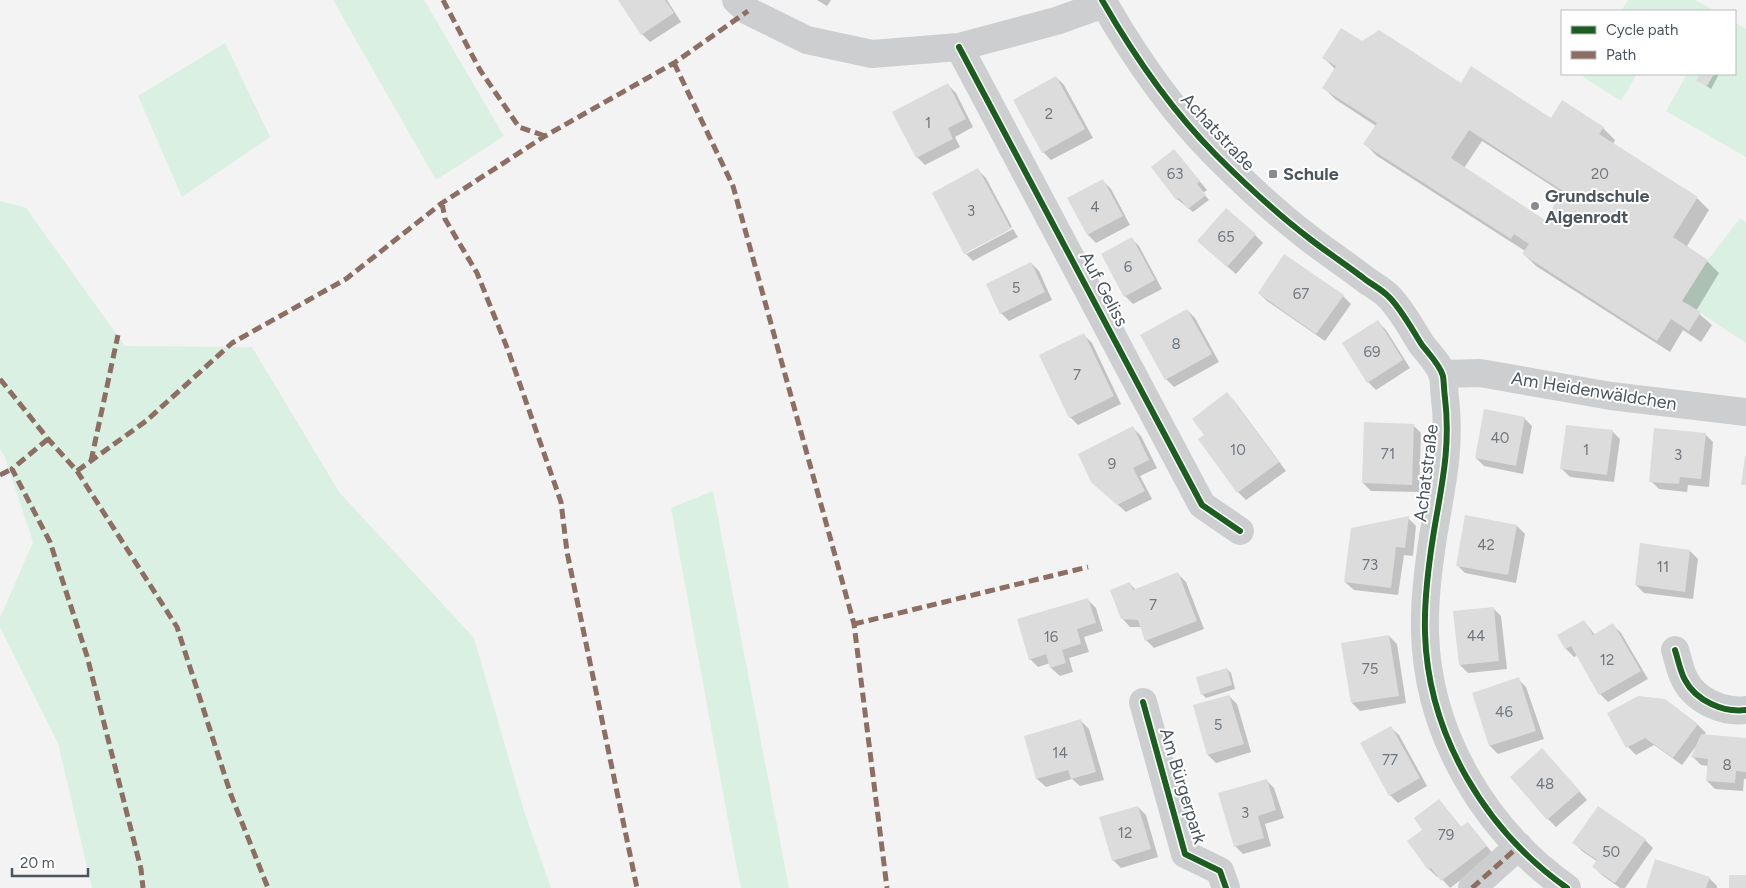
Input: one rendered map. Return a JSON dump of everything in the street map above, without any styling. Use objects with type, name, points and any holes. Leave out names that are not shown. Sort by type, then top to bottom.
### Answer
[{"type":"street","points":[[736,0],[748,11],[807,40],[872,54],[959,47],[1056,22],[1103,2]]},
{"type":"street","name":"Achatstraße","points":[[1103,2],[1140,61],[1188,124],[1216,156],[1308,238],[1389,296],[1442,374],[1448,442],[1424,609],[1424,636],[1434,697],[1453,752],[1484,806],[1536,863],[1567,888]]},
{"type":"street","name":"Auf Geliss","points":[[959,47],[1202,505],[1240,531]]},
{"type":"street","name":"Am Heidenwäldchen","points":[[1442,374],[1480,373],[1611,396],[1746,412]]},
{"type":"street","points":[[1675,650],[1685,681],[1701,698],[1718,707],[1738,711],[1746,710]]},
{"type":"street","name":"Am Bürgerpark","points":[[1143,702],[1184,854],[1220,871],[1226,888]]},
{"type":"street","points":[[1472,888],[1519,846]]},
{"type":"green space","points":[[333,0],[424,0],[504,136],[436,180]]},
{"type":"green space","points":[[1628,0],[1695,0],[1713,10],[1622,10]]},
{"type":"green space","points":[[1736,23],[1746,29],[1746,157],[1666,111],[1686,75],[1736,75]]},
{"type":"green space","points":[[225,43],[270,137],[182,197],[138,96]]},
{"type":"green space","points":[[1584,75],[1636,75],[1621,101],[1583,77]]},
{"type":"green space","points":[[0,201],[26,208],[125,346],[252,347],[339,492],[474,638],[524,811],[551,888],[92,888],[58,743],[0,627],[0,618],[33,542],[4,455],[0,450]]},
{"type":"green space","points":[[1740,218],[1746,222],[1746,343],[1682,301],[1708,260]]},
{"type":"green space","points":[[713,491],[789,888],[741,888],[735,858],[671,508]]},
{"type":"building","points":[[618,0],[665,0],[674,13],[641,35]]},
{"type":"building","points":[[1341,28],[1362,41],[1379,30],[1461,83],[1471,66],[1551,118],[1562,100],[1604,127],[1599,134],[1698,197],[1673,237],[1708,260],[1682,301],[1701,312],[1689,331],[1671,319],[1657,341],[1522,254],[1529,244],[1514,234],[1511,239],[1363,144],[1377,123],[1322,88],[1336,66],[1322,58]],"holes":[[[1469,130],[1563,191],[1545,220],[1451,158]]]},
{"type":"building","points":[[1713,75],[1707,86],[1696,81],[1699,76]]},
{"type":"building","points":[[1056,76],[1085,129],[1042,153],[1013,100]]},
{"type":"building","points":[[948,83],[966,119],[948,128],[953,139],[916,158],[892,112]]},
{"type":"building","points":[[1174,149],[1200,181],[1197,184],[1206,195],[1188,209],[1179,198],[1176,200],[1151,167]]},
{"type":"building","points":[[978,168],[1011,229],[964,254],[932,193]]},
{"type":"building","points":[[1103,179],[1123,216],[1087,235],[1067,198]]},
{"type":"building","points":[[1226,208],[1256,234],[1227,267],[1197,241]]},
{"type":"building","points":[[1132,237],[1155,280],[1124,297],[1101,254]]},
{"type":"building","points":[[1284,254],[1344,295],[1316,334],[1258,293]]},
{"type":"building","points":[[1031,262],[1045,292],[1000,314],[986,284]]},
{"type":"building","points":[[1187,309],[1212,354],[1165,380],[1140,335]]},
{"type":"building","points":[[1378,320],[1403,360],[1367,383],[1342,343]]},
{"type":"building","points":[[1084,333],[1114,396],[1069,418],[1039,355]]},
{"type":"building","points":[[1227,392],[1279,462],[1237,493],[1198,439],[1204,435],[1192,419]]},
{"type":"building","points":[[1484,409],[1525,417],[1516,466],[1475,458]]},
{"type":"building","points":[[1364,422],[1414,424],[1412,485],[1362,483]]},
{"type":"building","points":[[1566,425],[1613,430],[1607,475],[1560,469]]},
{"type":"building","points":[[1133,426],[1149,460],[1133,468],[1145,491],[1117,505],[1091,482],[1078,454]]},
{"type":"building","points":[[1654,428],[1706,433],[1701,479],[1680,477],[1679,484],[1649,482]]},
{"type":"building","points":[[1745,456],[1746,485],[1741,485]]},
{"type":"building","points":[[1465,515],[1517,525],[1508,575],[1456,566]]},
{"type":"building","points":[[1409,516],[1405,548],[1396,547],[1391,588],[1344,582],[1351,528]]},
{"type":"building","points":[[1640,543],[1690,550],[1685,592],[1635,585]]},
{"type":"building","points":[[1178,572],[1197,621],[1145,641],[1138,620],[1121,619],[1110,590],[1130,582],[1133,590]]},
{"type":"building","points":[[1088,598],[1096,623],[1077,629],[1081,644],[1062,650],[1066,663],[1050,668],[1046,654],[1029,660],[1017,619]]},
{"type":"building","points":[[1494,607],[1499,661],[1459,665],[1453,611]]},
{"type":"building","points":[[1584,620],[1593,635],[1613,623],[1641,671],[1599,695],[1571,646],[1565,649],[1557,635]]},
{"type":"building","points":[[1389,635],[1399,696],[1351,703],[1341,643]]},
{"type":"building","points":[[1227,668],[1232,685],[1201,695],[1196,677]]},
{"type":"building","points":[[1519,677],[1536,731],[1489,746],[1472,693]]},
{"type":"building","points":[[1229,695],[1244,744],[1207,755],[1193,705]]},
{"type":"building","points":[[1638,696],[1665,699],[1698,724],[1673,758],[1645,738],[1626,748],[1607,713]]},
{"type":"building","points":[[1081,719],[1096,772],[1071,779],[1068,770],[1036,779],[1024,736]]},
{"type":"building","points":[[1391,726],[1420,778],[1389,796],[1360,743]]},
{"type":"building","points":[[1701,734],[1746,738],[1746,772],[1736,771],[1735,783],[1706,781],[1708,759],[1691,757]]},
{"type":"building","points":[[1542,748],[1580,791],[1547,820],[1510,777]]},
{"type":"building","points":[[1267,779],[1276,810],[1258,816],[1264,838],[1234,847],[1218,793]]},
{"type":"building","points":[[1439,799],[1461,827],[1468,822],[1487,846],[1441,881],[1431,868],[1428,870],[1407,841],[1422,830],[1414,818]]},
{"type":"building","points":[[1138,806],[1151,849],[1112,861],[1099,817]]},
{"type":"building","points":[[1598,806],[1646,839],[1615,883],[1592,867],[1597,860],[1572,843]]},
{"type":"building","points":[[1655,859],[1710,877],[1706,888],[1646,888]]},
{"type":"building","points":[[1729,875],[1746,875],[1746,888],[1729,888]]},
{"type":"marked path","points":[[443,0],[480,70],[519,127],[545,136]]},
{"type":"marked path","points":[[77,471],[146,421],[232,343],[346,279],[442,203],[545,136],[674,63],[748,11]]},
{"type":"marked path","points":[[674,63],[733,186],[854,624],[887,888]]},
{"type":"marked path","points":[[442,203],[445,219],[477,273],[508,350],[561,502],[567,552],[637,888]]},
{"type":"marked path","points":[[91,461],[118,335]]},
{"type":"marked path","points":[[0,379],[48,439],[77,471],[177,627],[231,795],[268,888]]},
{"type":"marked path","points":[[48,439],[12,469],[50,542],[87,656],[141,869],[143,888]]},
{"type":"marked path","points":[[0,475],[12,469]]},
{"type":"marked path","points":[[854,624],[1088,567]]},
{"type":"marked path","points":[[1472,888],[1519,846]]},
{"type":"cycle path","points":[[1102,0],[1127,42],[1169,102],[1200,139],[1239,178],[1286,220],[1388,296],[1402,313],[1439,368],[1443,376],[1447,434],[1442,484],[1428,573],[1425,621],[1429,671],[1437,708],[1450,743],[1466,777],[1487,809],[1537,865],[1567,888]]},
{"type":"cycle path","points":[[959,47],[1202,505],[1240,531]]},
{"type":"cycle path","points":[[1675,650],[1683,676],[1690,687],[1703,700],[1729,710],[1746,710]]},
{"type":"cycle path","points":[[1143,702],[1185,854],[1220,871],[1226,888]]},
{"type":"place","name":"Schule","points":[[1273,174]]},
{"type":"place","name":"Grundschule Algenrodt","points":[[1535,206]]}]
